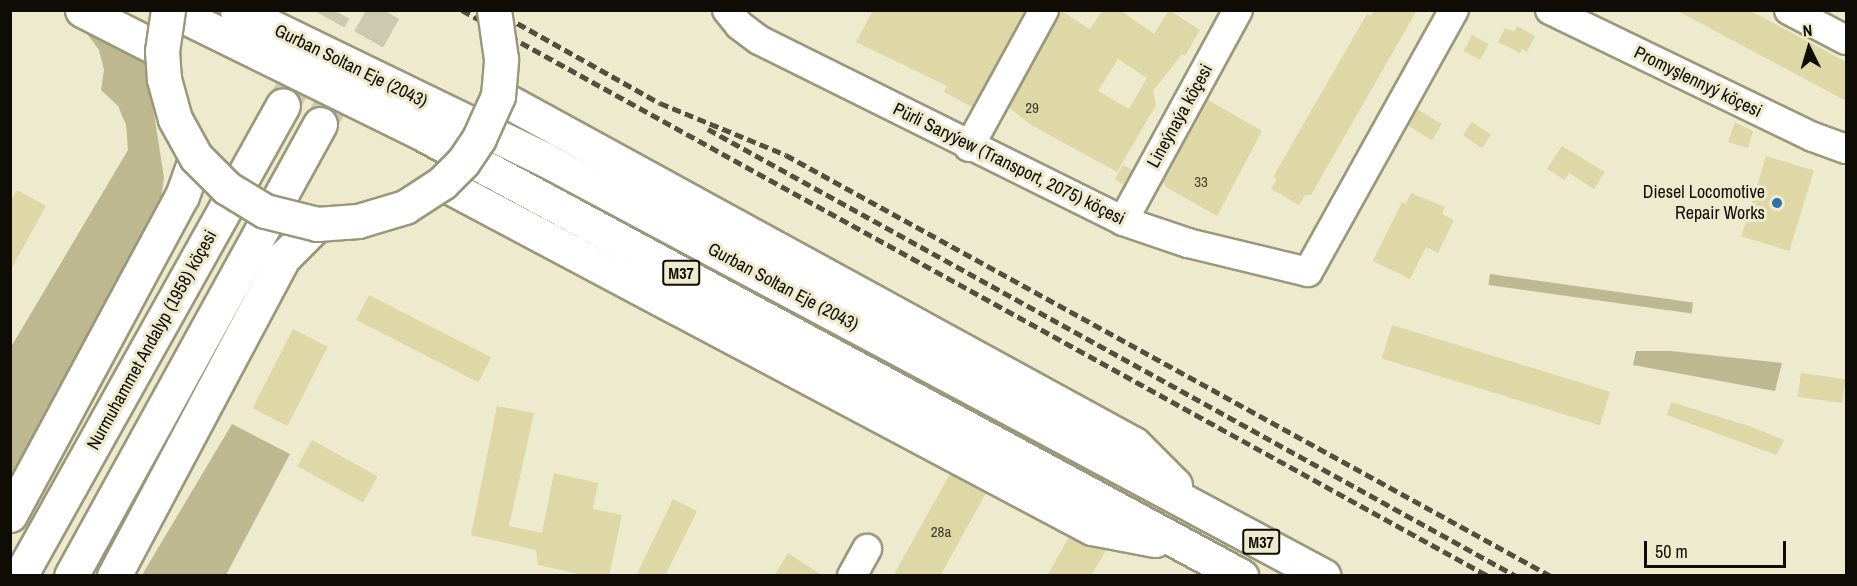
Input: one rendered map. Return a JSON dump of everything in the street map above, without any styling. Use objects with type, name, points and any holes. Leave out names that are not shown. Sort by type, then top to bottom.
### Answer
[{"type":"main road","points":[[82,10],[162,51]]},
{"type":"main road","points":[[169,10],[162,51],[164,79],[175,119],[196,157],[227,189],[265,211],[317,224],[358,221],[405,207],[442,183],[479,138],[498,96],[501,59],[495,10]]},
{"type":"main road","name":"Gurban Soltan Eje (2043)","points":[[169,10],[423,134],[1241,576]]},
{"type":"main road","name":"Gurban Soltan Eje (2043)","points":[[237,10],[544,159],[1324,576]]},
{"type":"main road","points":[[498,96],[1134,444],[1199,509]]},
{"type":"main road","name":"Nurmuhammet Andalyp (1958) köçesi","points":[[21,576],[283,105]]},
{"type":"main road","points":[[71,576],[320,124]]},
{"type":"main road","points":[[10,516],[182,196],[196,157]]},
{"type":"main road","points":[[442,183],[1092,528],[1186,546]]},
{"type":"main road","points":[[114,576],[283,258],[317,224]]},
{"type":"street","points":[[969,147],[1044,10]]},
{"type":"street","name":"Lineýnaýa köçesi","points":[[1123,221],[1238,10]]},
{"type":"street","name":"Pürli Saryýew (Transport, 2075) köçesi","points":[[727,12],[759,40],[969,147],[1123,221],[1188,243],[1308,272],[1454,10]]},
{"type":"street","name":"Promyşlennyý köçesi","points":[[1550,10],[1813,137],[1846,149]]},
{"type":"street","points":[[1789,10],[1846,40]]},
{"type":"street","points":[[852,576],[867,549]]},
{"type":"shaded area","points":[[85,31],[146,61],[164,178],[159,213],[11,489],[11,347],[128,150],[126,125],[118,106],[101,90],[104,70],[99,50]]},
{"type":"shaded area","points":[[1490,274],[1693,303],[1691,313],[1488,285]]},
{"type":"shaded area","points":[[1636,351],[1671,351],[1782,363],[1775,391],[1633,365]]},
{"type":"shaded area","points":[[232,424],[290,454],[226,575],[142,575]]},
{"type":"building","points":[[873,10],[1025,10],[972,107],[944,92],[947,86],[856,42]]},
{"type":"building","points":[[1103,10],[1120,10],[1154,34],[1169,10],[1200,30],[1185,56],[1182,54],[1153,91],[1156,105],[1117,172],[1033,126],[1009,108],[1061,11],[1090,29]],"holes":[[[1118,59],[1147,78],[1129,109],[1098,91]]]},
{"type":"building","points":[[1374,10],[1417,10],[1311,195],[1305,195],[1299,205],[1271,189],[1277,179],[1273,177],[1367,14],[1371,16]]},
{"type":"building","points":[[1676,10],[1749,10],[1846,62],[1846,101]]},
{"type":"building","points":[[1517,26],[1535,36],[1527,52],[1522,49],[1520,53],[1498,42],[1505,28],[1514,32]]},
{"type":"building","points":[[1472,35],[1489,44],[1480,60],[1464,51]]},
{"type":"building","points":[[1208,100],[1262,131],[1217,216],[1166,187],[1163,182]]},
{"type":"building","points":[[1417,109],[1442,124],[1432,140],[1407,125]]},
{"type":"building","points":[[1472,122],[1491,135],[1482,148],[1463,135]]},
{"type":"building","points":[[1735,122],[1753,131],[1748,148],[1728,142]]},
{"type":"building","points":[[1562,146],[1605,172],[1594,189],[1569,173],[1565,180],[1547,169]]},
{"type":"building","name":"Diesel Locomotive Repair Works","points":[[1766,156],[1814,171],[1789,251],[1741,236]]},
{"type":"building","points":[[1123,165],[1132,170],[1124,185],[1115,180]]},
{"type":"building","points":[[17,190],[46,206],[10,271],[10,202]]},
{"type":"building","points":[[1411,193],[1445,207],[1442,214],[1454,220],[1438,253],[1426,247],[1410,279],[1373,261],[1402,202],[1406,204]]},
{"type":"building","points":[[369,295],[491,357],[478,382],[356,320]]},
{"type":"building","points":[[1392,325],[1610,392],[1600,425],[1382,358]]},
{"type":"building","points":[[293,329],[328,347],[287,426],[253,408]]},
{"type":"building","points":[[1801,373],[1846,379],[1842,403],[1798,397]]},
{"type":"building","points":[[1671,402],[1752,427],[1784,440],[1776,455],[1667,415]]},
{"type":"building","points":[[497,406],[534,413],[509,526],[542,533],[554,473],[598,483],[593,509],[622,515],[609,576],[588,576],[538,565],[536,550],[471,535]]},
{"type":"building","points":[[312,440],[378,476],[363,503],[297,466]]},
{"type":"building","points":[[950,474],[986,493],[940,576],[893,576]]},
{"type":"building","points":[[673,499],[697,511],[665,576],[636,576]]},
{"type":"building","points":[[1069,537],[1106,550],[1091,576],[1047,576]]},
{"type":"building","points":[[788,553],[823,576],[774,576]]},
{"type":"tunnel","points":[[283,105],[335,10]]},
{"type":"tunnel","points":[[320,124],[385,10]]},
{"type":"railway","points":[[462,10],[1488,576]]},
{"type":"railway","points":[[494,10],[660,103],[786,155],[1551,576]]},
{"type":"railway","points":[[708,129],[1516,576]]},
{"type":"place","name":"Diesel Locomotive Repair Works","points":[[1777,203]]}]
